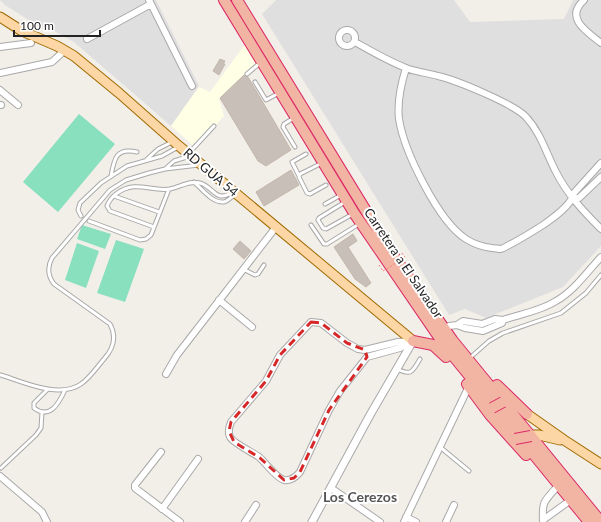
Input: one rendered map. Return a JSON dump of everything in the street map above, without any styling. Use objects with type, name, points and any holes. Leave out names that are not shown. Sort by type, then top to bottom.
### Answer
[{"type":"highway","name":"Carretera a El Salvador","points":[[224,0],[354,213],[444,346],[588,522]]},
{"type":"highway","name":"Carretera a El Salvador","points":[[238,0],[364,210],[397,254],[453,341],[601,522]]},
{"type":"highway","points":[[370,238],[375,251],[446,357],[568,502],[588,522]]},
{"type":"highway","points":[[397,254],[453,325],[472,356],[497,385],[527,414]]},
{"type":"highway","points":[[413,341],[427,338],[427,330]]},
{"type":"highway","points":[[413,341],[433,345],[446,357]]},
{"type":"highway","points":[[497,385],[506,403],[601,522]]},
{"type":"highway","points":[[491,412],[506,403]]},
{"type":"highway","points":[[506,403],[527,414]]},
{"type":"highway","points":[[514,439],[532,436]]},
{"type":"main road","name":"RD GUA 54","points":[[0,18],[22,31],[65,50],[119,93],[234,192],[413,341]]},
{"type":"main road","points":[[527,414],[601,464]]},
{"type":"main road","points":[[532,436],[539,435],[564,440]]},
{"type":"street","points":[[584,0],[577,12],[579,24],[581,28],[601,43]]},
{"type":"street","points":[[87,39],[150,2],[192,86]]},
{"type":"street","points":[[354,42],[406,68],[440,76],[464,84],[508,104],[525,115],[539,133],[557,174],[573,199],[601,229]]},
{"type":"street","points":[[1,46],[31,43]]},
{"type":"street","points":[[0,73],[52,62],[65,50]]},
{"type":"street","points":[[406,68],[400,86],[399,118],[408,152],[429,193],[446,218],[465,239],[487,248],[501,249],[526,236],[555,216],[573,199],[579,198],[601,177]]},
{"type":"street","points":[[0,90],[18,105]]},
{"type":"street","points":[[573,199],[574,193],[601,164]]},
{"type":"street","points":[[166,374],[177,355],[276,227]]},
{"type":"street","points":[[453,325],[483,331],[502,323],[503,320],[548,306],[568,292],[601,257]]},
{"type":"street","points":[[219,300],[252,327]]},
{"type":"street","points":[[311,322],[321,323],[347,343],[365,350],[398,342],[413,341],[400,348],[367,357],[340,391],[323,421],[300,472],[294,478],[287,480],[279,478],[260,458],[230,438],[228,431],[231,422],[266,381],[280,355],[311,322]]},
{"type":"street","points":[[312,522],[413,341]]},
{"type":"street","points":[[365,350],[367,357]]},
{"type":"street","points":[[416,522],[405,519],[469,386]]},
{"type":"street","points":[[161,452],[135,485],[135,488],[180,522]]},
{"type":"street","points":[[162,509],[198,459]]},
{"type":"street","points":[[0,476],[42,512],[47,522]]},
{"type":"street","points":[[330,488],[380,522]]},
{"type":"street","points":[[543,521],[543,505],[556,488]]},
{"type":"street","points":[[543,521],[568,502]]},
{"type":"street","points":[[245,522],[256,505]]},
{"type":"street","points":[[446,522],[454,505]]},
{"type":"lane","points":[[247,74],[262,62]]},
{"type":"lane","points":[[255,82],[266,100],[281,93]]},
{"type":"lane","points":[[295,117],[284,124],[283,127],[295,147]]},
{"type":"lane","points":[[165,169],[170,163],[190,154],[214,126]]},
{"type":"lane","points":[[146,160],[158,149],[176,143]]},
{"type":"lane","points":[[80,216],[78,210],[80,203],[101,183],[128,166],[162,156],[176,143]]},
{"type":"lane","points":[[111,176],[114,161],[122,152],[128,150],[137,152]]},
{"type":"lane","points":[[306,154],[292,162],[307,193],[312,193],[326,185]]},
{"type":"lane","points":[[299,176],[323,162]]},
{"type":"lane","points":[[1,375],[48,390],[65,390],[80,385],[89,376],[111,350],[114,334],[110,324],[54,284],[50,276],[50,262],[52,258],[85,217],[110,190],[126,180],[165,169],[201,164]]},
{"type":"lane","points":[[154,227],[110,211],[107,206],[109,201],[128,187],[168,189],[194,182],[204,184],[220,196],[234,192]]},
{"type":"lane","points":[[194,182],[209,196],[223,202],[228,200],[234,192]]},
{"type":"lane","points":[[88,221],[142,240],[146,239],[150,237],[168,189]]},
{"type":"lane","points":[[114,196],[159,212]]},
{"type":"lane","points":[[325,204],[344,197]]},
{"type":"lane","points":[[344,197],[318,220],[323,228],[326,229],[354,213]]},
{"type":"lane","points":[[311,225],[324,244],[327,244],[361,223]]},
{"type":"lane","points":[[243,269],[256,275],[264,265]]},
{"type":"lane","points":[[472,356],[495,337],[561,313],[586,293],[601,276]]},
{"type":"lane","points":[[397,369],[410,373],[420,360]]},
{"type":"lane","points":[[48,390],[34,403],[34,408],[42,412],[48,412],[54,408],[65,390]]},
{"type":"lane","points":[[1,468],[36,435],[41,428],[42,412]]},
{"type":"lane","points":[[440,447],[469,471]]},
{"type":"path","points":[[379,265],[383,271],[404,257],[397,254]]},
{"type":"highlighted area","points":[[311,322],[321,323],[347,343],[365,350],[367,357],[329,410],[300,472],[294,478],[284,480],[260,458],[234,442],[229,431],[231,422],[266,381],[280,355]]},
{"type":"shaded area","points":[[0,0],[156,0],[199,86],[171,126],[74,42],[27,19],[5,5]]},
{"type":"shaded area","points":[[276,0],[454,0],[470,22],[564,19],[573,0],[601,0],[601,246],[563,287],[486,318],[465,309],[449,315],[262,14]]},
{"type":"shaded area","points":[[246,43],[257,62],[219,99],[224,116],[195,147],[171,126],[199,87],[210,92]]},
{"type":"green space","points":[[79,114],[115,144],[58,212],[23,182]]},
{"type":"green space","points":[[82,225],[111,234],[105,249],[77,239]]},
{"type":"green space","points":[[116,240],[144,249],[125,302],[97,293]]},
{"type":"green space","points":[[77,243],[99,251],[86,288],[65,280]]},
{"type":"building","points":[[220,59],[225,61],[223,64],[225,64],[219,75],[213,71]]},
{"type":"building","points":[[244,75],[248,77],[291,150],[266,166],[258,161],[220,98]]},
{"type":"building","points":[[291,170],[299,185],[264,206],[256,192]]},
{"type":"building","points":[[353,234],[357,241],[348,247],[371,283],[366,287],[355,279],[334,247]]},
{"type":"building","points":[[240,241],[251,251],[244,259],[233,249]]},
{"type":"district","name":"Los Cerezos","points":[[360,497]]}]
